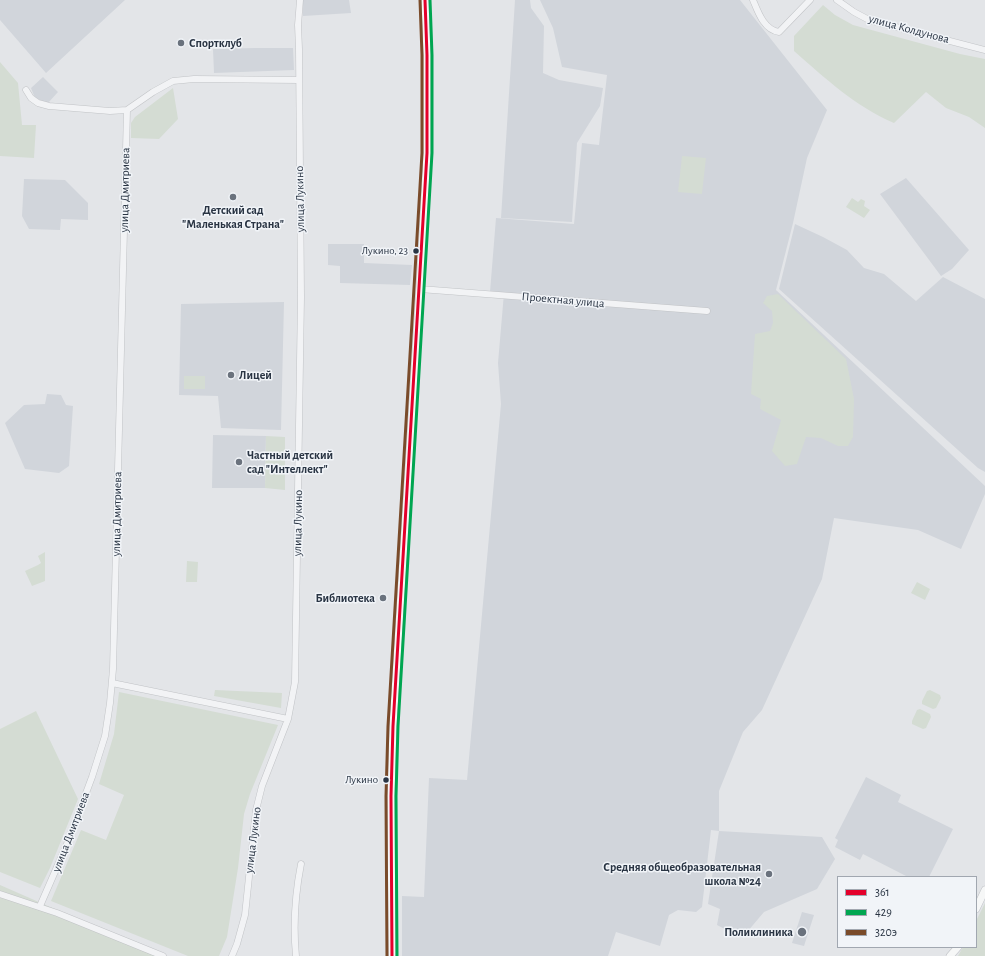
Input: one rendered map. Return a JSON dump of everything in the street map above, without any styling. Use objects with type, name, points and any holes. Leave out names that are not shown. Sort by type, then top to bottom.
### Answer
[{"type":"main road","points":[[392,956],[391,790],[393,726],[420,289],[427,144],[427,55],[424,0]]},
{"type":"main road","points":[[977,907],[985,890]]},
{"type":"main road","points":[[950,956],[957,948]]},
{"type":"street","name":"улица Лукино","points":[[232,956],[245,915],[256,810],[264,782],[288,719],[294,692],[296,658],[301,297],[298,25],[300,0]]},
{"type":"street","points":[[753,0],[767,26],[773,31],[779,32],[810,0]]},
{"type":"street","name":"улица Колдунова","points":[[838,0],[854,12],[869,20],[985,50]]},
{"type":"street","points":[[26,90],[31,98],[38,103],[49,106],[110,111],[127,110],[153,92],[173,81],[194,79],[299,80]]},
{"type":"street","name":"улица Дмитриева","points":[[40,906],[67,844],[92,777],[105,736],[112,683],[127,110]]},
{"type":"street","name":"Проектная улица","points":[[420,289],[706,311]]},
{"type":"street","points":[[112,683],[288,719]]},
{"type":"street","points":[[296,956],[294,906],[301,864]]},
{"type":"street","points":[[0,894],[40,906],[163,956]]},
{"type":"shaded area","points":[[0,0],[125,0],[46,73],[0,20]]},
{"type":"shaded area","points":[[303,0],[349,0],[351,13],[303,16]]},
{"type":"shaded area","points":[[515,0],[530,0],[531,8],[544,26],[543,73],[559,80],[603,88],[600,106],[577,143],[572,222],[501,218]]},
{"type":"shaded area","points":[[540,0],[740,0],[827,110],[807,158],[793,223],[776,290],[985,486],[985,494],[961,549],[918,530],[834,518],[822,579],[762,710],[743,732],[719,791],[719,831],[711,830],[702,907],[696,912],[678,910],[669,915],[660,946],[616,932],[608,956],[402,956],[402,896],[424,897],[429,778],[467,780],[501,404],[498,363],[504,293],[490,292],[496,218],[574,224],[582,143],[599,145],[607,75],[562,67],[553,28]]},
{"type":"shaded area","points":[[823,5],[835,15],[853,25],[960,54],[985,59],[985,128],[969,117],[946,108],[926,92],[894,123],[866,109],[841,91],[794,51],[794,36]]},
{"type":"shaded area","points":[[293,48],[294,70],[214,73],[213,49]]},
{"type":"shaded area","points":[[0,62],[18,83],[22,125],[36,125],[34,158],[0,156]]},
{"type":"shaded area","points":[[43,77],[58,92],[48,103],[35,98],[31,88]]},
{"type":"shaded area","points":[[173,88],[178,119],[159,139],[131,138],[131,123],[135,117]]},
{"type":"shaded area","points":[[682,156],[706,158],[702,194],[678,192]]},
{"type":"shaded area","points":[[906,178],[969,250],[952,269],[941,276],[880,194]]},
{"type":"shaded area","points":[[24,179],[65,180],[88,203],[88,220],[61,219],[60,230],[29,229],[22,216]]},
{"type":"shaded area","points":[[852,198],[858,202],[861,199],[865,201],[864,206],[870,210],[864,218],[846,207]]},
{"type":"shaded area","points":[[795,224],[847,250],[864,268],[884,274],[916,301],[943,277],[985,299],[985,472],[978,468],[779,289]]},
{"type":"shaded area","points":[[328,244],[364,244],[364,263],[412,265],[410,285],[340,283],[340,266],[328,265]]},
{"type":"shaded area","points":[[778,294],[846,359],[854,399],[853,437],[848,446],[838,446],[821,438],[806,437],[797,464],[785,466],[772,451],[781,420],[760,409],[761,399],[751,394],[755,334],[770,331],[773,323],[772,311],[763,303],[767,296]]},
{"type":"shaded area","name":"Лицей","points":[[284,302],[281,430],[221,428],[218,396],[179,395],[181,304]]},
{"type":"shaded area","points":[[184,376],[205,376],[205,389],[184,389]]},
{"type":"shaded area","points":[[47,394],[61,395],[66,405],[73,406],[69,466],[59,473],[25,469],[5,423],[24,405],[45,404]]},
{"type":"shaded area","name":"Частный детский сад \"Интеллект\"","points":[[213,435],[266,436],[265,488],[212,488]]},
{"type":"shaded area","points":[[266,436],[285,437],[285,490],[265,488]]},
{"type":"shaded area","points":[[45,552],[45,581],[32,586],[25,571],[41,563],[38,556]]},
{"type":"shaded area","points":[[187,561],[198,562],[197,582],[186,582]]},
{"type":"shaded area","points":[[917,582],[930,589],[925,600],[911,593]]},
{"type":"shaded area","points":[[215,690],[282,693],[281,708],[214,696]]},
{"type":"shaded area","points":[[930,690],[940,695],[941,698],[936,708],[933,709],[922,704],[927,691]]},
{"type":"shaded area","points":[[119,692],[278,725],[250,794],[244,814],[238,868],[227,937],[219,956],[188,956],[51,901],[81,830],[106,840],[124,795],[99,784],[114,734]]},
{"type":"shaded area","points":[[920,709],[930,714],[931,717],[926,728],[923,729],[912,724],[917,710]]},
{"type":"shaded area","points":[[36,711],[78,799],[50,868],[40,888],[0,872],[0,729]]},
{"type":"shaded area","points":[[866,777],[901,795],[898,802],[953,829],[930,876],[906,876],[863,854],[860,860],[835,847],[838,840],[835,838]]},
{"type":"shaded area","name":"Средняя общеобразовательная школа №24","points":[[719,831],[822,837],[835,859],[817,889],[764,912],[742,938],[717,925],[720,909],[708,904]]},
{"type":"shaded area","points":[[0,885],[162,956],[0,956]]},
{"type":"shaded area","points":[[985,903],[985,956],[958,956],[962,948],[977,948],[977,919]]},
{"type":"shaded area","name":"Поликлиника","points":[[802,912],[814,915],[804,946],[792,943]]},
{"type":"transit line","name":"320э","points":[[387,956],[386,796],[388,726],[422,153],[422,55],[420,0]]},
{"type":"transit line","name":"361","points":[[392,956],[391,796],[393,726],[427,153],[427,55],[425,0]]},
{"type":"transit line","name":"429","points":[[397,956],[396,796],[398,726],[432,153],[432,55],[430,0]]},
{"type":"place","name":"Спортклуб","points":[[181,43]]},
{"type":"place","name":"Детский сад \"Маленькая Страна\"","points":[[233,197]]},
{"type":"place","name":"Лукино, 23","points":[[416,251]]},
{"type":"place","name":"Лицей","points":[[231,375]]},
{"type":"place","name":"Частный детский сад \"Интеллект\"","points":[[239,462]]},
{"type":"place","name":"Библиотека","points":[[383,598]]},
{"type":"place","name":"Лукино","points":[[386,780]]},
{"type":"place","name":"Средняя общеобразовательная школа №24","points":[[769,874]]},
{"type":"place","name":"Поликлиника","points":[[802,932]]}]
